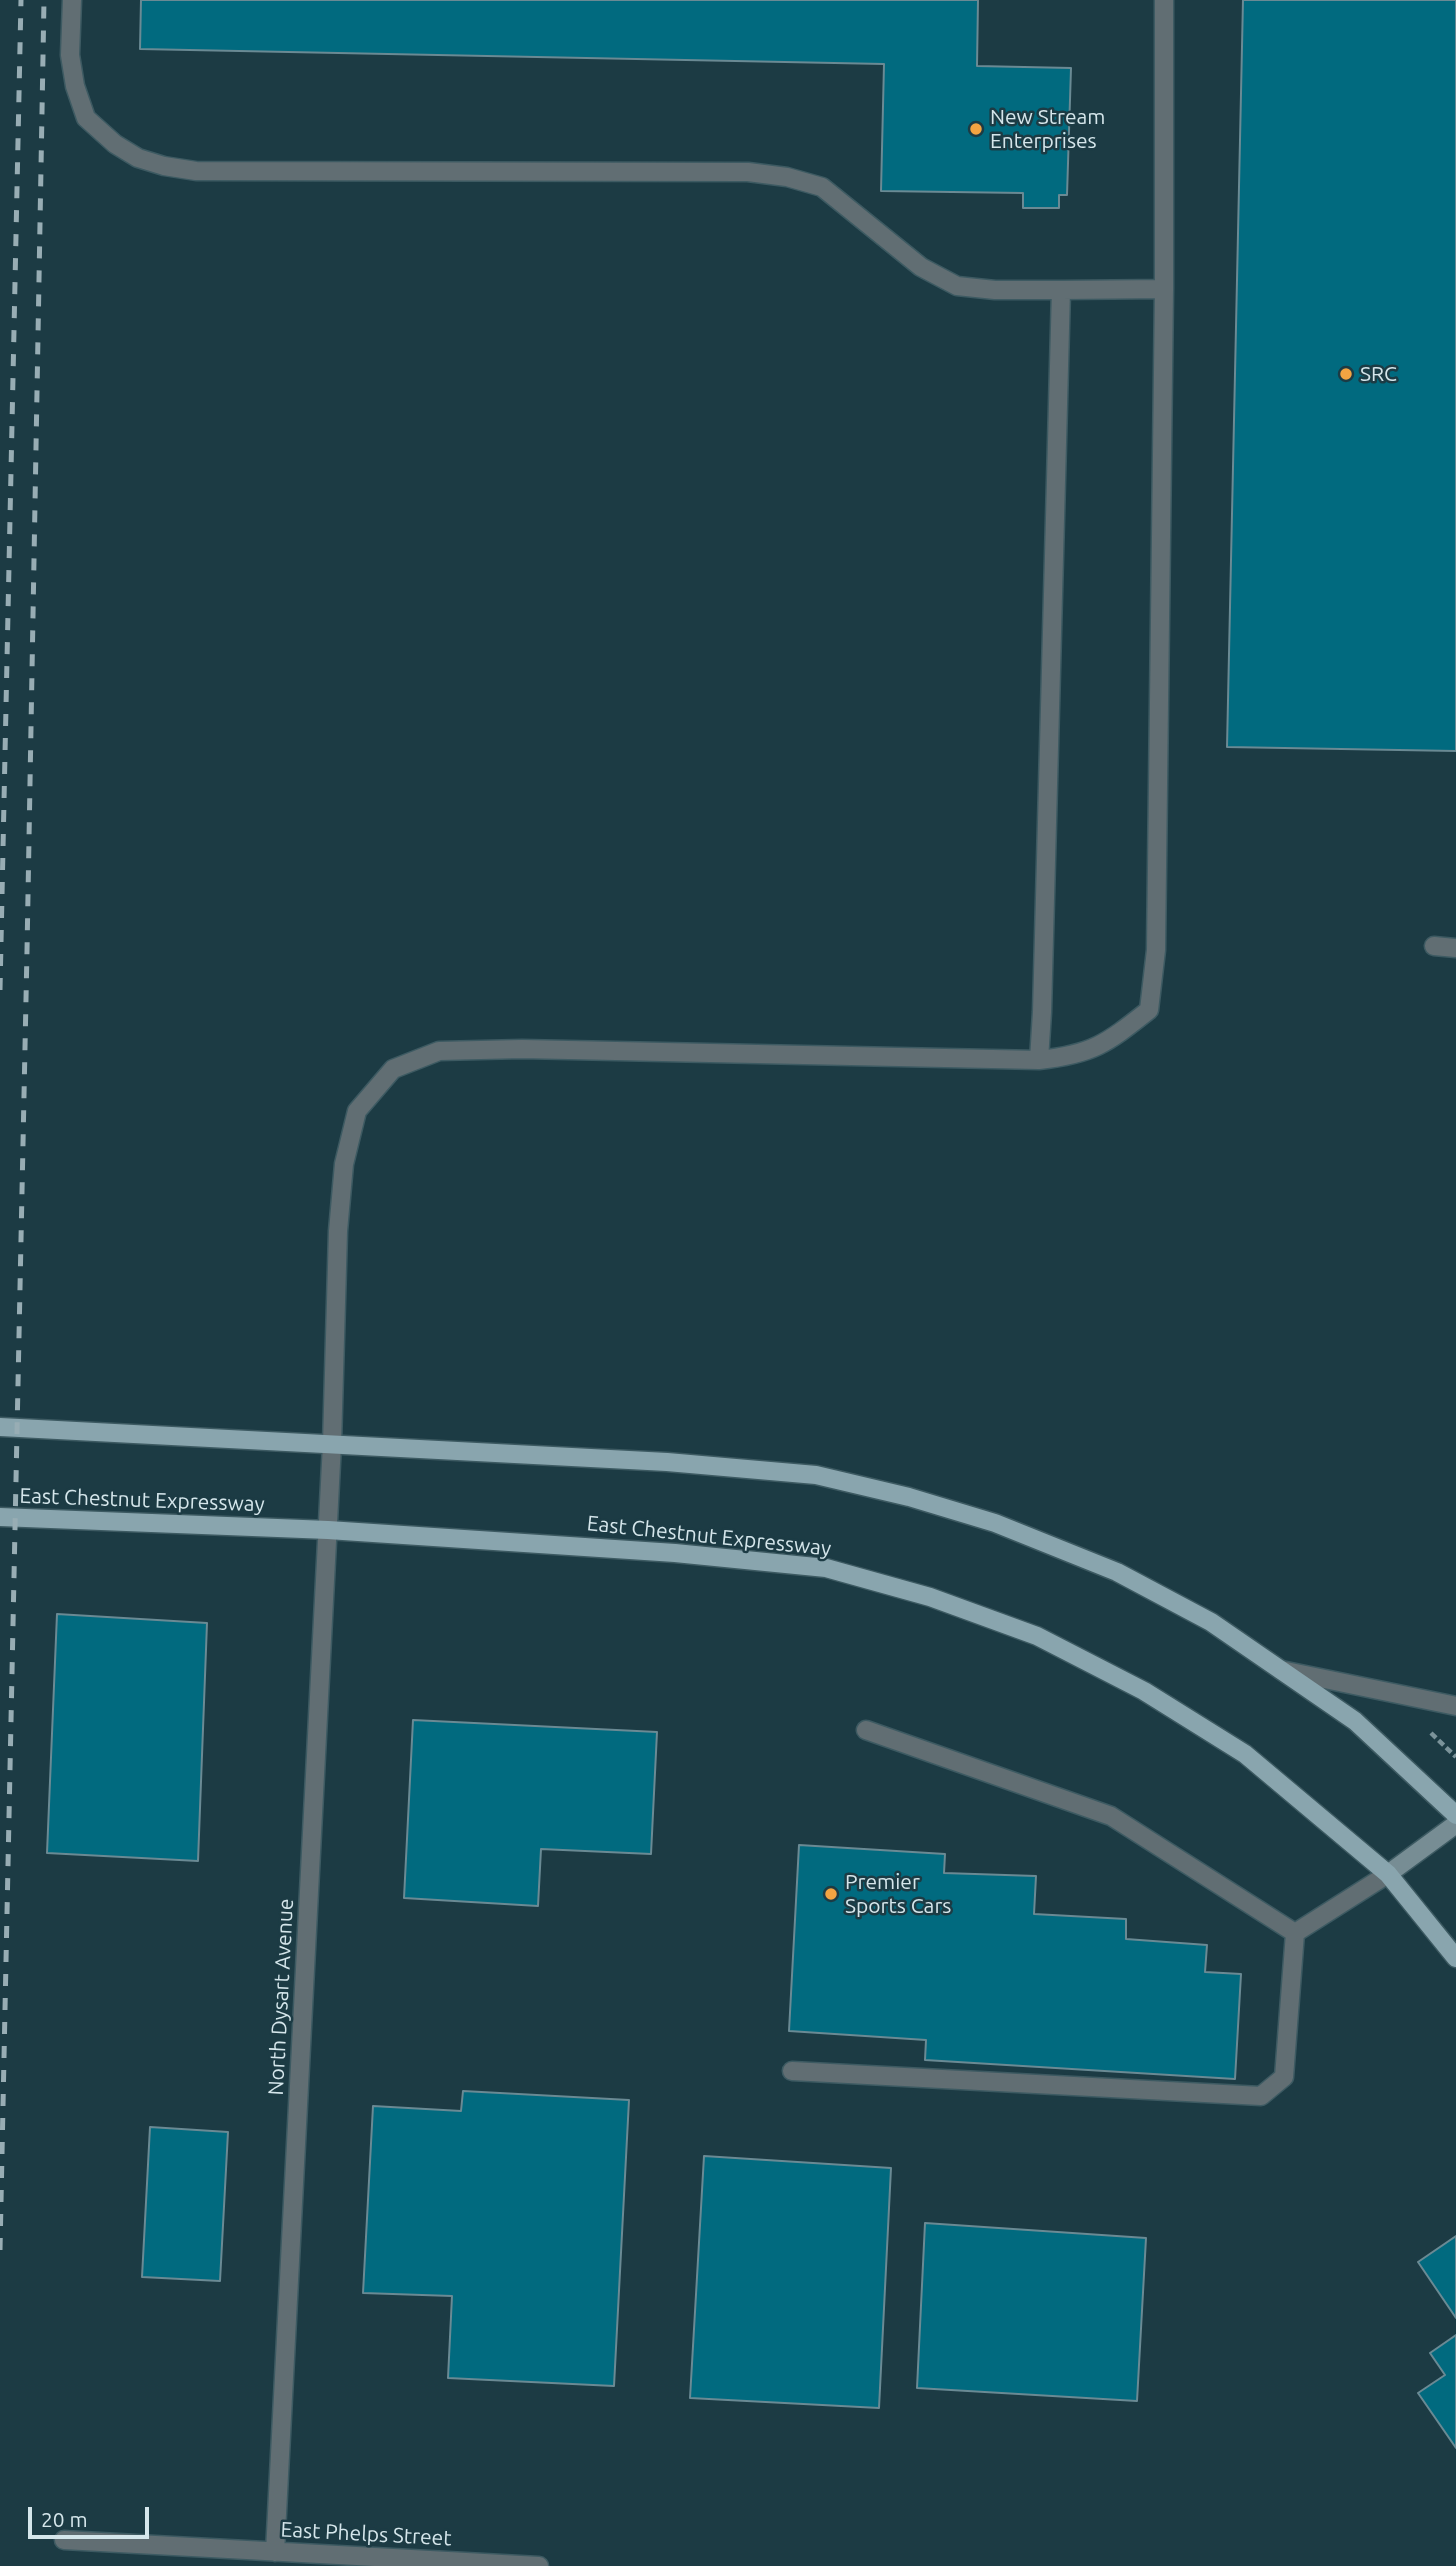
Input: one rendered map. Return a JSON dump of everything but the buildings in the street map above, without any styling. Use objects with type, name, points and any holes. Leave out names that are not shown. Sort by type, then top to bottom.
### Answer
[{"type":"main road","points":[[0,1427],[667,1462],[816,1475],[909,1497],[995,1523],[1118,1572],[1211,1622],[1355,1721],[1456,1815]]},
{"type":"main road","name":"East Chestnut Expressway","points":[[0,1517],[328,1530],[675,1553],[826,1568],[930,1597],[1037,1636],[1144,1690],[1245,1754],[1388,1874],[1456,1958]]},
{"type":"street","points":[[72,0],[70,55],[75,86],[86,118],[115,144],[138,158],[164,166],[196,170],[748,172],[786,177],[821,187],[921,267],[957,286],[995,290],[1164,289]]},
{"type":"street","name":"North Dysart Avenue","points":[[275,2552],[328,1530],[338,1231],[344,1164],[357,1111],[393,1069],[439,1051],[522,1049],[1039,1060],[1071,1057],[1107,1043],[1149,1010],[1156,950],[1164,289],[1164,0]]},
{"type":"street","points":[[1039,1060],[1061,290]]},
{"type":"street","points":[[1434,946],[1456,948]]},
{"type":"street","points":[[1281,1670],[1456,1706]]},
{"type":"street","points":[[866,1730],[1111,1816],[1294,1933]]},
{"type":"street","points":[[1294,1933],[1388,1874],[1456,1824]]},
{"type":"street","points":[[792,2071],[1261,2096],[1284,2077],[1294,1933]]},
{"type":"street","name":"East Phelps Street","points":[[64,2540],[539,2566]]},
{"type":"path","points":[[1430,1732],[1456,1757]]},
{"type":"railway","points":[[0,990],[21,0]]},
{"type":"railway","points":[[0,2250],[44,0]]},
{"type":"place","name":"New Stream Enterprises","points":[[976,129]]},
{"type":"place","name":"SRC","points":[[1346,374]]},
{"type":"place","name":"Premier Sports Cars","points":[[831,1894]]}]
